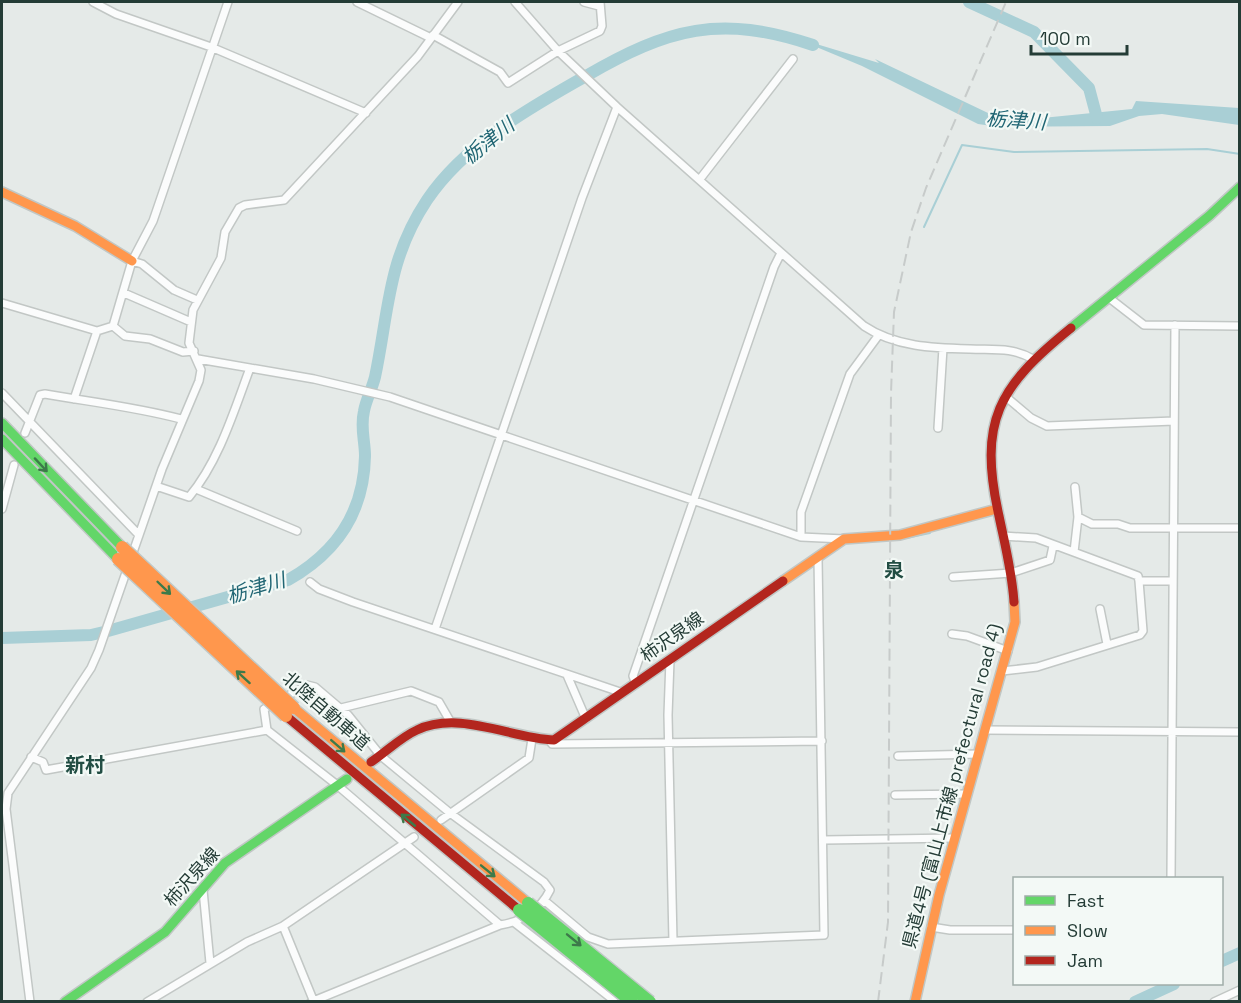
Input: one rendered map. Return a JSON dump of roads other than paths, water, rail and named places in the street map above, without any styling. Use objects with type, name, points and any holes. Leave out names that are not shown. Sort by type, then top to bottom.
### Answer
[{"type":"main road","name":"県道4号 (富山上市線 prefectural road 4)","points":[[915,1002],[931,927],[1015,622],[1016,600],[988,458],[990,434],[1005,396],[1020,372],[1033,359],[1209,216],[1239,187]]},
{"type":"main road","points":[[2,192],[75,226],[132,261]]},
{"type":"main road","name":"北陸自動車道","points":[[2,423],[120,553]]},
{"type":"main road","name":"北陸自動車道","points":[[2,439],[290,712],[523,907],[632,1002]]},
{"type":"main road","points":[[844,538],[900,536],[997,509]]},
{"type":"main road","name":"柿沢泉線","points":[[376,759],[417,730],[450,721],[532,739],[554,740],[844,538]]},
{"type":"main road","name":"柿沢泉線","points":[[65,1002],[165,932],[225,864],[242,850],[342,782]]},
{"type":"main road","name":"北陸自動車道","points":[[523,907],[650,1002]]},
{"type":"street","points":[[93,2],[114,14],[211,47],[366,113]]},
{"type":"street","points":[[113,326],[132,261],[153,221],[228,2]]},
{"type":"street","points":[[357,2],[432,36],[500,72],[508,83],[558,51],[600,31],[602,26],[599,4],[584,2]]},
{"type":"street","points":[[372,9],[376,2]]},
{"type":"street","points":[[30,1002],[6,809],[8,793],[91,668],[114,612],[156,486],[181,419],[199,381],[201,370],[189,343],[191,322],[197,300],[221,258],[225,232],[238,208],[284,200],[418,56],[458,2]]},
{"type":"street","points":[[515,2],[558,51],[598,90],[878,336],[893,341],[944,348],[1004,349],[1020,352],[1033,359]]},
{"type":"street","points":[[700,179],[793,59]]},
{"type":"street","points":[[435,629],[579,208],[617,107]]},
{"type":"street","points":[[636,684],[633,676],[774,267],[782,253]]},
{"type":"street","points":[[132,261],[142,264],[174,290],[197,300]]},
{"type":"street","points":[[124,293],[191,322]]},
{"type":"street","points":[[1107,297],[1144,325],[1239,326]]},
{"type":"street","points":[[2,303],[97,331],[113,326]]},
{"type":"street","points":[[113,326],[125,336],[150,339],[183,352],[194,351]]},
{"type":"street","points":[[1171,877],[1175,326]]},
{"type":"street","points":[[74,399],[97,331]]},
{"type":"street","points":[[801,537],[801,512],[850,374],[878,336]]},
{"type":"street","points":[[938,428],[944,348]]},
{"type":"street","points":[[198,359],[356,388],[390,397],[801,537],[844,538]]},
{"type":"street","points":[[156,486],[189,497],[196,489],[222,441],[250,368]]},
{"type":"street","points":[[2,393],[138,535]]},
{"type":"street","points":[[25,433],[40,395],[133,406],[181,419]]},
{"type":"street","points":[[1005,396],[1031,418],[1047,426],[1174,421]]},
{"type":"street","points":[[2,509],[14,465]]},
{"type":"street","points":[[1074,552],[1078,516],[1075,488]]},
{"type":"street","points":[[196,489],[297,531]]},
{"type":"street","points":[[1078,516],[1092,524],[1239,528]]},
{"type":"street","points":[[1002,671],[1036,667],[1140,635],[1143,631],[1138,576],[1025,535],[1003,536]]},
{"type":"street","points":[[952,577],[1011,573],[1050,560],[1053,546]]},
{"type":"street","points":[[545,901],[588,937],[608,944],[824,935],[818,558]]},
{"type":"street","points":[[1139,581],[1173,580]]},
{"type":"street","points":[[310,582],[327,592],[623,693]]},
{"type":"street","points":[[1100,609],[1107,644]]},
{"type":"street","points":[[952,634],[967,636],[1008,651]]},
{"type":"street","points":[[670,660],[669,744],[673,941]]},
{"type":"street","points":[[567,675],[586,719]]},
{"type":"street","points":[[267,730],[264,709],[307,685],[315,687],[341,708],[376,759],[544,882],[550,890],[545,901],[515,923],[500,925],[313,1001],[284,926]]},
{"type":"street","points":[[341,708],[411,691],[439,702],[450,721]]},
{"type":"street","points":[[31,757],[43,762],[46,770],[267,730],[342,782],[404,845],[500,925]]},
{"type":"street","points":[[985,730],[1239,732]]},
{"type":"street","points":[[441,820],[529,758],[532,739]]},
{"type":"street","points":[[548,739],[552,744],[822,741]]},
{"type":"street","points":[[898,756],[978,754]]},
{"type":"street","points":[[895,795],[967,794]]},
{"type":"street","points":[[147,1002],[210,963],[284,926],[414,837]]},
{"type":"street","points":[[824,840],[955,838]]},
{"type":"street","points":[[203,890],[210,963]]},
{"type":"street","points":[[515,923],[612,1001]]},
{"type":"street","points":[[931,927],[950,930],[1013,930]]},
{"type":"street","points":[[1214,1002],[1239,990]]},
{"type":"water","points":[[790,36],[879,63],[875,59],[988,113],[988,118],[1042,118],[1132,109],[1136,101],[1239,108],[1239,125],[1162,114],[1139,116],[1110,126],[999,127],[978,124],[862,66]]},
{"type":"waterway","points":[[969,2],[1034,32],[1089,88],[1097,118]]},
{"type":"waterway","name":"栃津川","points":[[2,638],[91,635],[288,580],[305,569],[333,544],[353,513],[363,476],[365,456],[363,417],[375,377],[391,286],[397,265],[414,222],[427,200],[459,162],[499,129],[542,101],[616,60],[670,37],[696,31],[750,30],[780,35],[813,45]]},
{"type":"waterway","points":[[924,227],[962,145],[1014,152],[1207,149],[1240,154]]},
{"type":"waterway","points":[[906,538],[930,533]]},
{"type":"waterway","points":[[1223,961],[1240,953]]},
{"type":"waterway","points":[[1135,1002],[1172,985]]},
{"type":"railway","points":[[878,1002],[888,922],[891,393],[894,312],[911,232],[926,188],[1006,2]]},
{"type":"district","name":"泉","points":[[894,570]]},
{"type":"district","name":"新村","points":[[85,765]]}]
